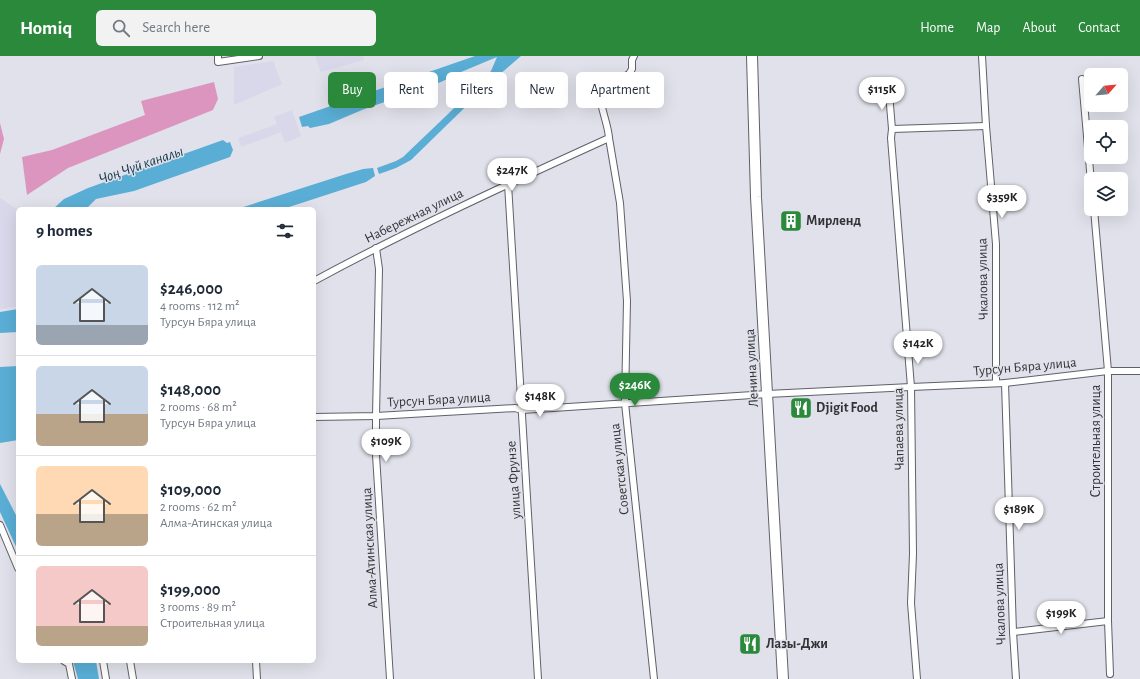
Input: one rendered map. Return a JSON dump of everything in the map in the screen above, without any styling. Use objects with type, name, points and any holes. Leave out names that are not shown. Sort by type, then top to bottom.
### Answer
[{"type":"main road","name":"Ленина улица","points":[[752,56],[756,197],[783,679]]},
{"type":"street","points":[[218,56],[218,62],[259,56]]},
{"type":"street","points":[[609,138],[600,93],[606,87],[629,74],[632,69],[632,60],[634,56]]},
{"type":"street","name":"Чкалова улица","points":[[982,56],[986,126],[996,244],[996,383]]},
{"type":"street","points":[[1082,79],[1090,172]]},
{"type":"street","name":"Чапаева улица","points":[[889,93],[892,128],[891,138],[911,387],[913,554],[911,603],[917,679]]},
{"type":"street","points":[[892,128],[986,126]]},
{"type":"street","name":"Набережная улица","points":[[316,280],[376,248],[508,184],[609,138]]},
{"type":"street","name":"Советская улица","points":[[609,138],[620,203],[627,302],[625,404],[654,679]]},
{"type":"street","name":"улица Фрунзе","points":[[508,184],[538,679]]},
{"type":"street","name":"Строительная улица","points":[[1095,216],[1108,371],[1108,620],[1110,674]]},
{"type":"street","name":"Алма-Атинская улица","points":[[376,248],[379,269],[376,416],[377,463],[390,679]]},
{"type":"street","name":"Турсун Бяра улица","points":[[316,417],[376,416],[515,408],[522,410],[768,394],[1005,383],[1108,371],[1140,371]]},
{"type":"street","name":"Чкалова улица","points":[[1005,383],[1013,632],[1016,679]]},
{"type":"street","points":[[0,525],[16,563]]},
{"type":"street","points":[[1013,632],[1108,620]]},
{"type":"street","points":[[67,663],[69,664],[72,679]]},
{"type":"street","points":[[103,663],[106,679]]},
{"type":"street","points":[[130,663],[133,679]]},
{"type":"street","points":[[256,663],[257,679]]},
{"type":"shaded area","points":[[315,56],[363,56],[364,60],[321,72]]},
{"type":"shaded area","points":[[273,61],[282,84],[234,105],[234,67]]},
{"type":"shaded area","points":[[214,82],[218,99],[213,110],[68,168],[27,195],[22,157],[52,150],[145,115],[141,101]]},
{"type":"shaded area","points":[[292,110],[301,136],[285,143],[281,132],[241,147],[238,138],[277,124],[274,117]]},
{"type":"shaded area","points":[[0,123],[4,139],[0,154]]},
{"type":"shaded area","points":[[0,198],[16,209],[16,306],[0,309]]},
{"type":"water","points":[[475,56],[521,56],[503,72],[490,72],[497,57],[461,72],[446,72],[446,80],[438,83],[438,72],[429,72]]},
{"type":"water","points":[[384,88],[384,102],[376,105],[376,90]]},
{"type":"water","points":[[328,107],[368,108],[329,124],[310,128],[308,126],[302,127],[299,117]]},
{"type":"water","points":[[454,108],[464,108],[411,160],[396,168],[379,174],[377,168],[403,157]]},
{"type":"water","points":[[223,140],[227,143],[230,142],[233,150],[230,157],[134,191],[96,199],[88,207],[55,207],[64,199],[88,188]]},
{"type":"water","points":[[373,168],[375,176],[366,182],[289,207],[243,207],[346,174]]},
{"type":"water","points":[[16,309],[16,332],[0,333],[0,312]]},
{"type":"water","points":[[16,366],[16,440],[0,443],[0,367]]},
{"type":"water","points":[[0,484],[16,515],[16,547],[0,512]]},
{"type":"water","points":[[74,663],[96,663],[99,679],[78,679]]},
{"type":"place","name":"Мирленд","points":[[791,221]]},
{"type":"place","name":"Djigit Food","points":[[801,408]]},
{"type":"place","name":"Лазы-Джи","points":[[750,644]]},
{"type":"water label","name":"Чоң Чүй каналы","points":[[141,165]]}]
